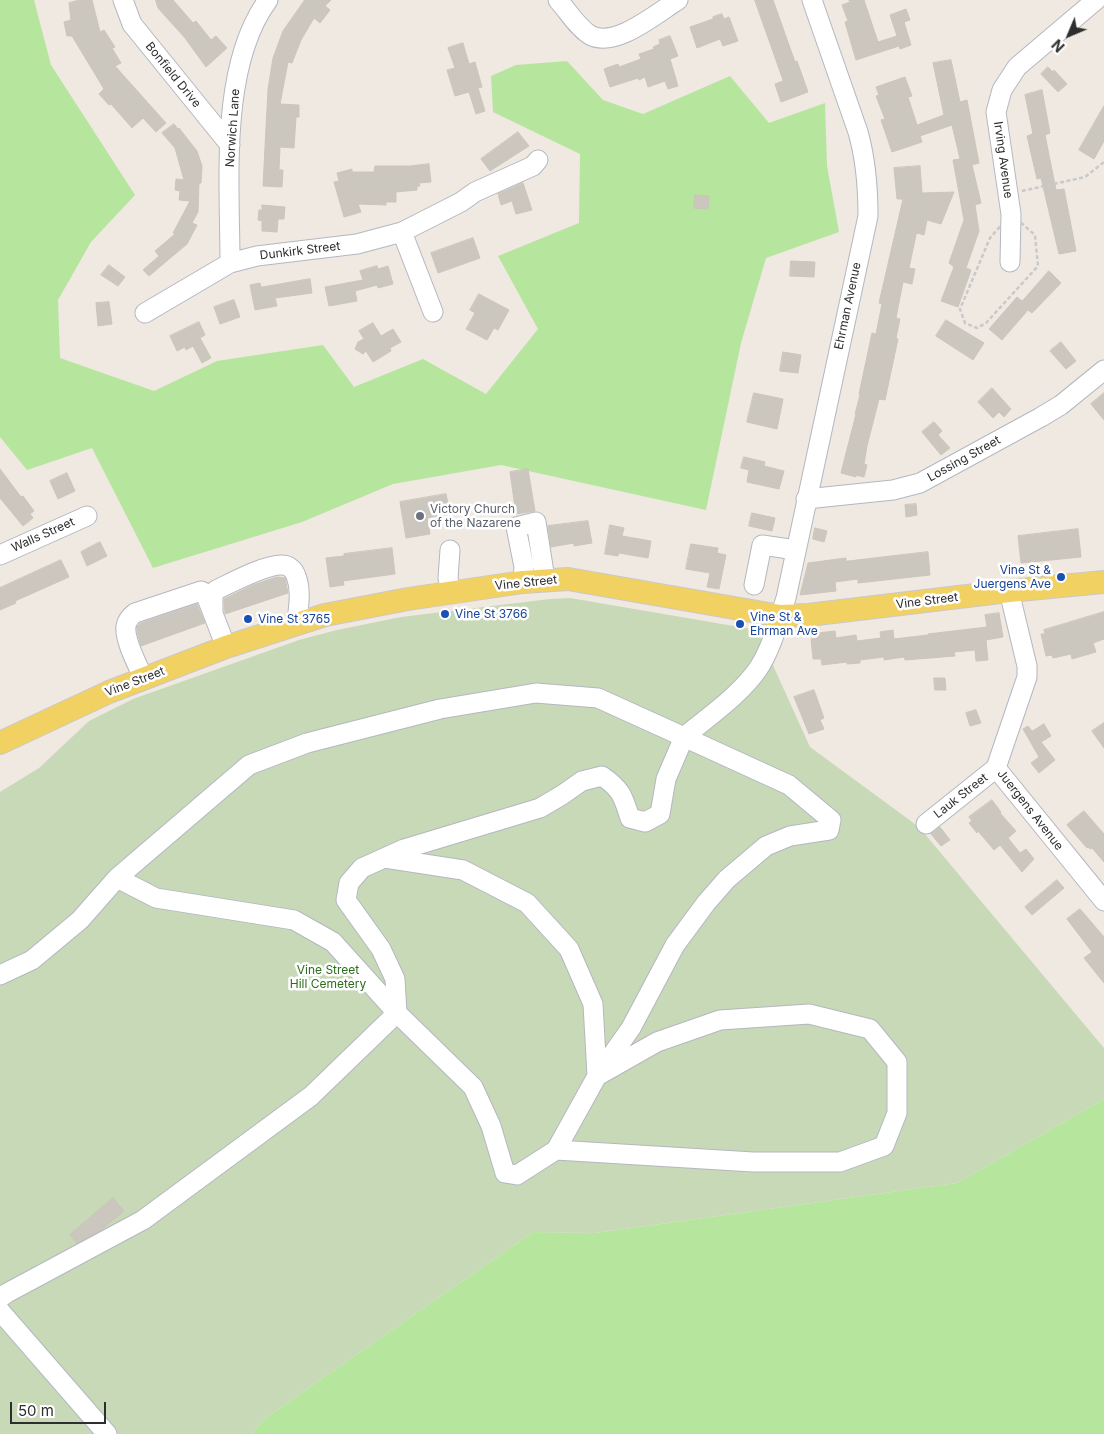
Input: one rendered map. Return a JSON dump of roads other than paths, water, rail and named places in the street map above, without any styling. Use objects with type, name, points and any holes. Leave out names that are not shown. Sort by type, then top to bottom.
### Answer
[{"type":"main road","name":"Vine Street","points":[[0,743],[109,692],[226,647],[297,623],[325,615],[451,593],[534,581],[568,579],[780,616],[808,615],[1009,591],[1104,582]]},
{"type":"street","name":"Bonfield Drive","points":[[123,0],[132,24],[230,145]]},
{"type":"street","name":"Norwich Lane","points":[[230,263],[230,145],[234,92],[247,41],[256,19],[268,0]]},
{"type":"street","points":[[558,0],[584,30],[592,36],[600,38],[626,33],[678,0]]},
{"type":"street","name":"Ehrman Avenue","points":[[684,737],[737,692],[757,670],[772,644],[786,598],[868,216],[864,152],[812,0]]},
{"type":"street","name":"Irving Avenue","points":[[1010,262],[1011,214],[996,112],[1002,90],[1017,67],[1096,0]]},
{"type":"street","name":"Dunkirk Street","points":[[145,312],[230,263],[257,256],[357,244],[402,232],[461,202],[476,192],[533,166],[538,160]]},
{"type":"street","points":[[402,232],[433,312]]},
{"type":"street","name":"Lossing Street","points":[[806,499],[892,490],[920,483],[1061,405],[1104,370]]},
{"type":"street","name":"Walls Street","points":[[2,551],[87,516]]},
{"type":"street","points":[[754,585],[762,545],[796,550]]},
{"type":"street","points":[[450,550],[448,578],[451,593]]},
{"type":"street","points":[[213,613],[213,595],[216,590],[257,572],[283,565],[289,566],[298,581],[299,605],[297,623]]},
{"type":"street","points":[[144,679],[127,636],[126,627],[131,616],[135,613],[201,591],[205,593],[226,647]]},
{"type":"street","name":"Juergens Avenue","points":[[1009,591],[1028,666],[1027,677],[996,768],[1104,902]]},
{"type":"street","points":[[0,975],[32,960],[80,920],[117,878],[249,765],[307,743],[440,709],[536,693],[598,698],[789,785],[831,820],[829,830],[790,836],[766,846],[727,879],[706,903],[675,945],[630,1028],[598,1076],[556,1150],[517,1175],[505,1173],[491,1126],[473,1088],[397,1013],[333,942],[294,920],[156,898],[117,878]]},
{"type":"street","points":[[0,1298],[143,1220],[311,1096],[397,1013],[396,980],[381,949],[346,900],[349,883],[362,868],[404,848],[540,808],[582,781],[602,776],[615,784],[624,799],[630,818],[646,822],[660,814],[666,779],[684,737]]},
{"type":"street","name":"Lauk Street","points":[[926,824],[996,768]]},
{"type":"street","points":[[385,858],[463,870],[528,903],[569,949],[593,1004],[598,1076]]},
{"type":"street","points":[[556,1150],[753,1162],[840,1162],[884,1146],[897,1112],[897,1062],[870,1029],[809,1014],[720,1020],[657,1042],[598,1076]]},
{"type":"street","points":[[0,1310],[107,1434]]},
{"type":"place","name":"Victory Church of the Nazarene","points":[[420,516]]},
{"type":"place","name":"Vine St & Juergens Ave","points":[[1061,577]]},
{"type":"place","name":"Vine St 3766","points":[[445,614]]},
{"type":"place","name":"Vine St 3765","points":[[248,619]]},
{"type":"place","name":"Vine St & Ehrman Ave","points":[[740,624]]},
{"type":"park label","name":"Vine Street Hill Cemetery","points":[[328,977]]}]
